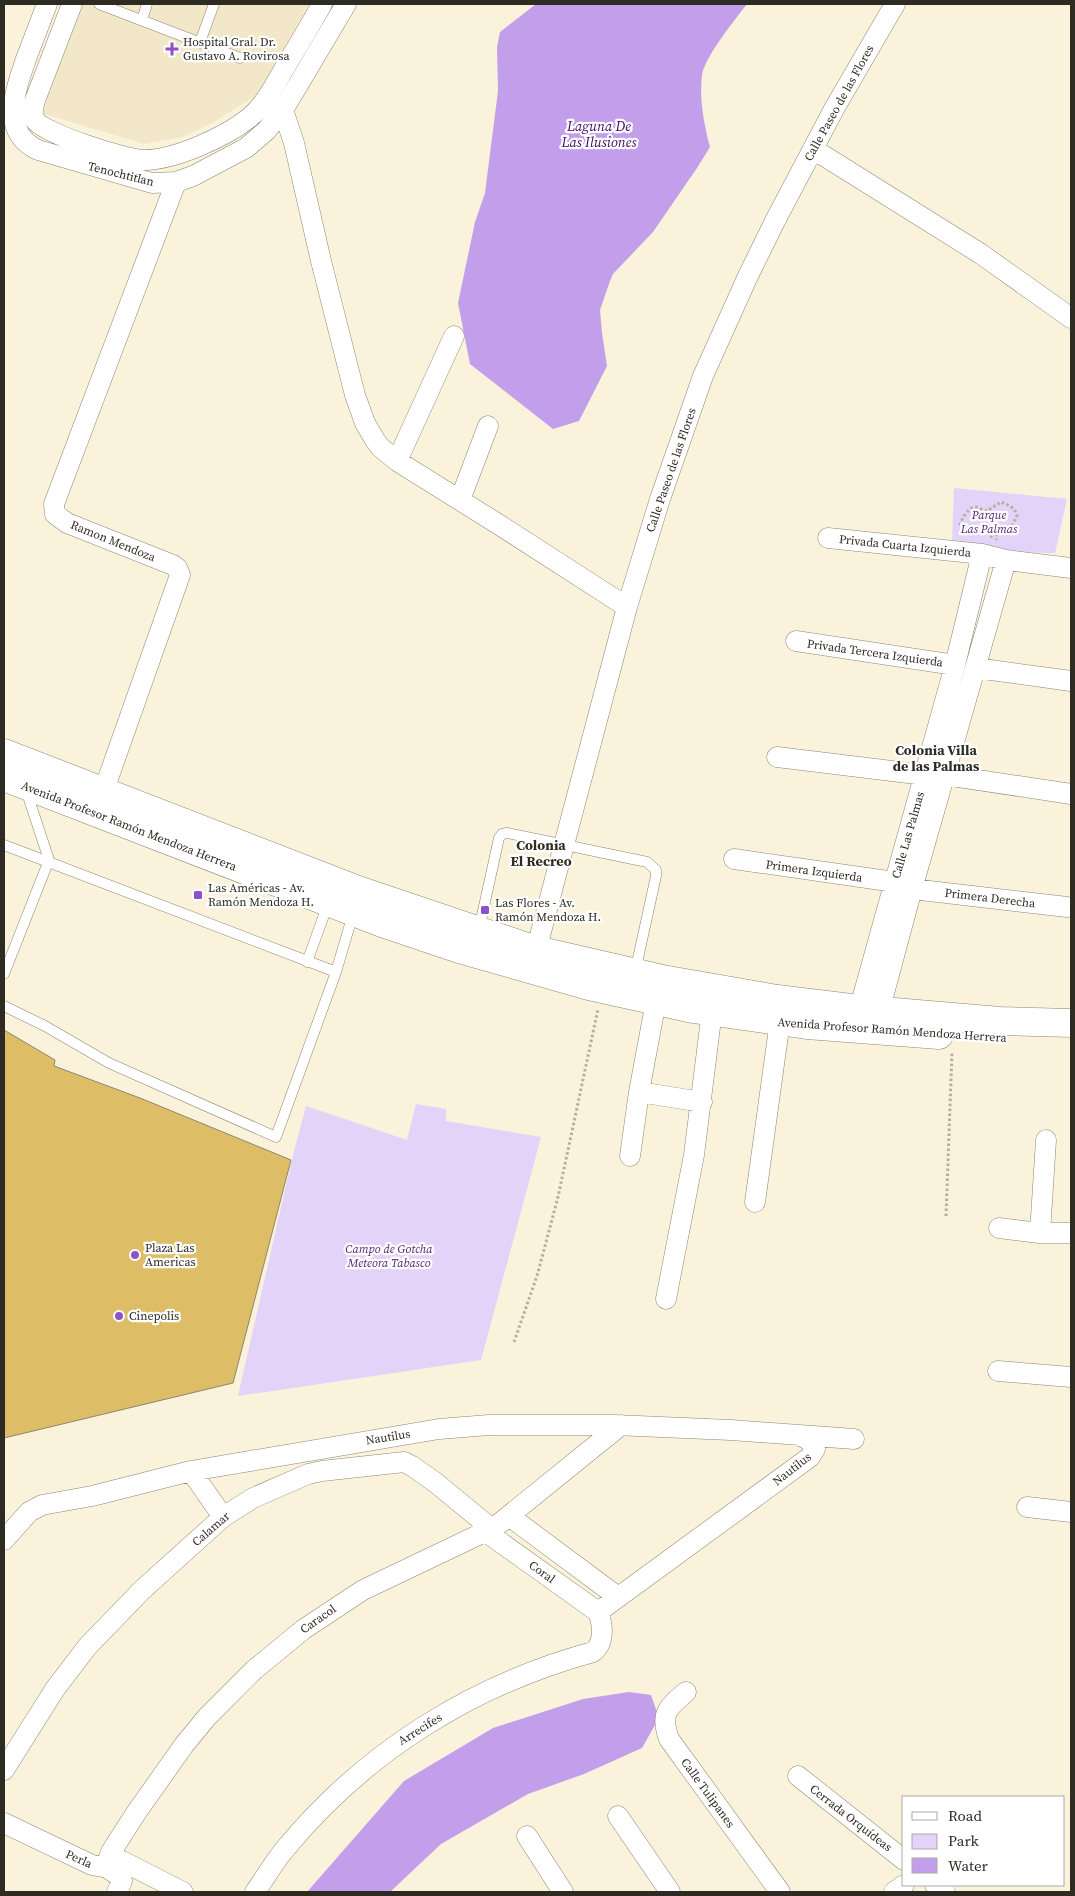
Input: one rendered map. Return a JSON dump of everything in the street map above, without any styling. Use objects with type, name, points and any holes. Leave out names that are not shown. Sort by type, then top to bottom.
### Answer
[{"type":"main road","points":[[4,753],[109,802]]},
{"type":"main road","name":"Avenida Profesor Ramón Mendoza Herrera","points":[[14,781],[109,802],[344,896],[459,949],[635,973],[777,999],[867,1020],[952,1036],[1071,1041]]},
{"type":"main road","name":"Avenida Profesor Ramón Mendoza Herrera","points":[[344,896],[479,930],[534,960],[602,989],[712,1011],[780,1022],[867,1020],[1071,1023]]},
{"type":"street","name":"Tenochtitlan","points":[[47,4],[12,100],[11,117],[18,136],[34,148],[92,167],[152,183],[176,182],[212,166],[246,148],[267,130],[282,110],[346,4]]},
{"type":"street","name":"Tenochtitlan","points":[[72,4],[42,79],[33,110],[35,120],[46,129],[118,155],[143,160],[154,159],[189,149],[231,130],[248,118],[268,96],[322,4]]},
{"type":"street","name":"Calle Paseo de las Flores","points":[[534,960],[563,844],[627,607],[660,499],[703,376],[748,276],[813,149],[834,109],[896,4]]},
{"type":"street","points":[[268,96],[282,110],[294,143],[321,261],[355,395],[372,435],[380,447],[397,461],[627,607]]},
{"type":"street","points":[[813,149],[981,254],[1071,318]]},
{"type":"street","name":"Ramon Mendoza","points":[[109,802],[180,575],[174,565],[67,523],[55,514],[54,504],[176,182]]},
{"type":"street","points":[[397,461],[454,336]]},
{"type":"street","points":[[460,500],[488,426]]},
{"type":"street","name":"Privada Cuarta Izquierda","points":[[828,538],[992,552],[1071,568]]},
{"type":"street","name":"Calle Las Palmas","points":[[937,768],[938,727],[955,665],[992,552]]},
{"type":"street","name":"Calle Las Palmas","points":[[867,1020],[937,768],[958,732],[976,668],[992,552]]},
{"type":"street","name":"Privada Tercera Izquierda","points":[[796,641],[955,665]]},
{"type":"street","points":[[976,668],[1071,681]]},
{"type":"street","points":[[938,727],[947,736],[958,732]]},
{"type":"street","points":[[777,757],[937,768],[1071,794]]},
{"type":"street","name":"Primera Izquierda","points":[[734,860],[903,885]]},
{"type":"street","name":"Primera Derecha","points":[[903,885],[1067,907]]},
{"type":"street","points":[[630,1156],[639,1092],[656,1001]]},
{"type":"street","points":[[666,1299],[694,1154],[712,1011]]},
{"type":"street","points":[[755,1202],[780,1022]]},
{"type":"street","points":[[639,1092],[702,1102]]},
{"type":"street","points":[[1040,1233],[1046,1140]]},
{"type":"street","points":[[1000,1228],[1040,1233],[1071,1233]]},
{"type":"street","points":[[998,1370],[1071,1377]]},
{"type":"street","name":"Nautilus","points":[[4,1540],[29,1512],[42,1505],[92,1496],[191,1471],[439,1429],[489,1426],[622,1426],[731,1430],[854,1439]]},
{"type":"street","name":"Caracol","points":[[107,1865],[111,1852],[136,1813],[184,1745],[207,1717],[254,1670],[304,1629],[363,1590],[489,1530],[622,1426]]},
{"type":"street","name":"Nautilus","points":[[598,1612],[810,1457],[815,1449],[814,1444],[805,1438],[792,1434]]},
{"type":"street","name":"Calamar","points":[[4,1770],[54,1689],[88,1647],[142,1590],[223,1517],[253,1498],[308,1474],[404,1462],[441,1486],[489,1530]]},
{"type":"street","points":[[191,1471],[223,1517]]},
{"type":"street","points":[[1027,1507],[1071,1512]]},
{"type":"street","name":"Coral","points":[[509,1516],[618,1597]]},
{"type":"street","name":"Coral","points":[[489,1530],[598,1612]]},
{"type":"street","name":"Arrecifes","points":[[255,1892],[284,1849],[309,1822],[358,1774],[396,1744],[450,1710],[503,1684],[541,1668],[596,1650],[602,1636],[601,1618],[598,1612]]},
{"type":"street","name":"Calle Tulipanes","points":[[686,1692],[672,1703],[664,1719],[669,1739],[780,1892]]},
{"type":"street","name":"Cerrada Orquídeas","points":[[798,1776],[902,1858]]},
{"type":"street","points":[[618,1816],[670,1892]]},
{"type":"street","name":"Perla","points":[[4,1823],[92,1865],[98,1867],[117,1862],[126,1863],[183,1892]]},
{"type":"street","points":[[527,1836],[563,1892]]},
{"type":"street","points":[[107,1865],[111,1872],[120,1877],[122,1881],[117,1892]]},
{"type":"lane","points":[[142,20],[147,4]]},
{"type":"lane","points":[[200,42],[214,4]]},
{"type":"lane","points":[[105,5],[240,58]]},
{"type":"lane","points":[[4,974],[49,860],[14,781]]},
{"type":"lane","points":[[479,930],[499,838],[502,834],[506,833],[563,844],[647,862],[656,870],[635,973]]},
{"type":"lane","points":[[4,844],[336,972]]},
{"type":"lane","points":[[307,962],[344,896]]},
{"type":"lane","points":[[4,1006],[45,1026],[109,1063],[276,1137],[336,972],[344,896]]},
{"type":"path","points":[[969,536],[963,531],[960,524],[968,511],[975,507],[987,511],[1001,502],[1014,509],[1017,516],[1011,527],[997,532],[991,537],[992,552]]},
{"type":"path","points":[[992,552],[997,532]]},
{"type":"path","points":[[514,1342],[537,1276],[558,1197],[602,989]]},
{"type":"path","points":[[946,1216],[952,1036]]},
{"type":"shaded area","name":"Hospital Gral. Dr. Gustavo A. Rovirosa","points":[[79,4],[309,4],[257,95],[212,123],[182,137],[144,144],[38,112]]},
{"type":"green space","name":"Parque Las Palmas","points":[[954,488],[1067,499],[1055,553],[1005,552],[952,543]]},
{"type":"green space","name":"Campo de Gotcha Meteora Tabasco","points":[[416,1104],[446,1109],[446,1121],[541,1137],[481,1360],[238,1396],[292,1159],[306,1106],[407,1140]]},
{"type":"water","name":"Laguna De Las Ilusiones","points":[[536,4],[747,4],[714,48],[704,67],[701,93],[710,147],[653,232],[613,274],[600,310],[607,366],[579,421],[553,429],[470,364],[458,303],[475,222],[485,193],[498,91],[497,47],[500,32]]},
{"type":"water","points":[[629,1692],[651,1695],[659,1718],[642,1748],[584,1774],[528,1794],[441,1844],[390,1892],[307,1892],[404,1781],[493,1728],[583,1699]]},
{"type":"building","name":"Plaza Las Americas","points":[[4,1030],[55,1060],[54,1066],[140,1098],[291,1160],[233,1383],[4,1438]]},
{"type":"place","name":"Hospital Gral. Dr. Gustavo A. Rovirosa","points":[[172,49]]},
{"type":"place","name":"Las Américas - Av. Ramón Mendoza H.","points":[[198,895]]},
{"type":"place","name":"Las Flores - Av. Ramón Mendoza H.","points":[[485,910]]},
{"type":"place","name":"Plaza Las Americas","points":[[135,1255]]},
{"type":"place","name":"Cinepolis","points":[[119,1316]]},
{"type":"district","name":"Colonia Villa de las Palmas","points":[[936,758]]},
{"type":"district","name":"Colonia El Recreo","points":[[541,854]]}]
